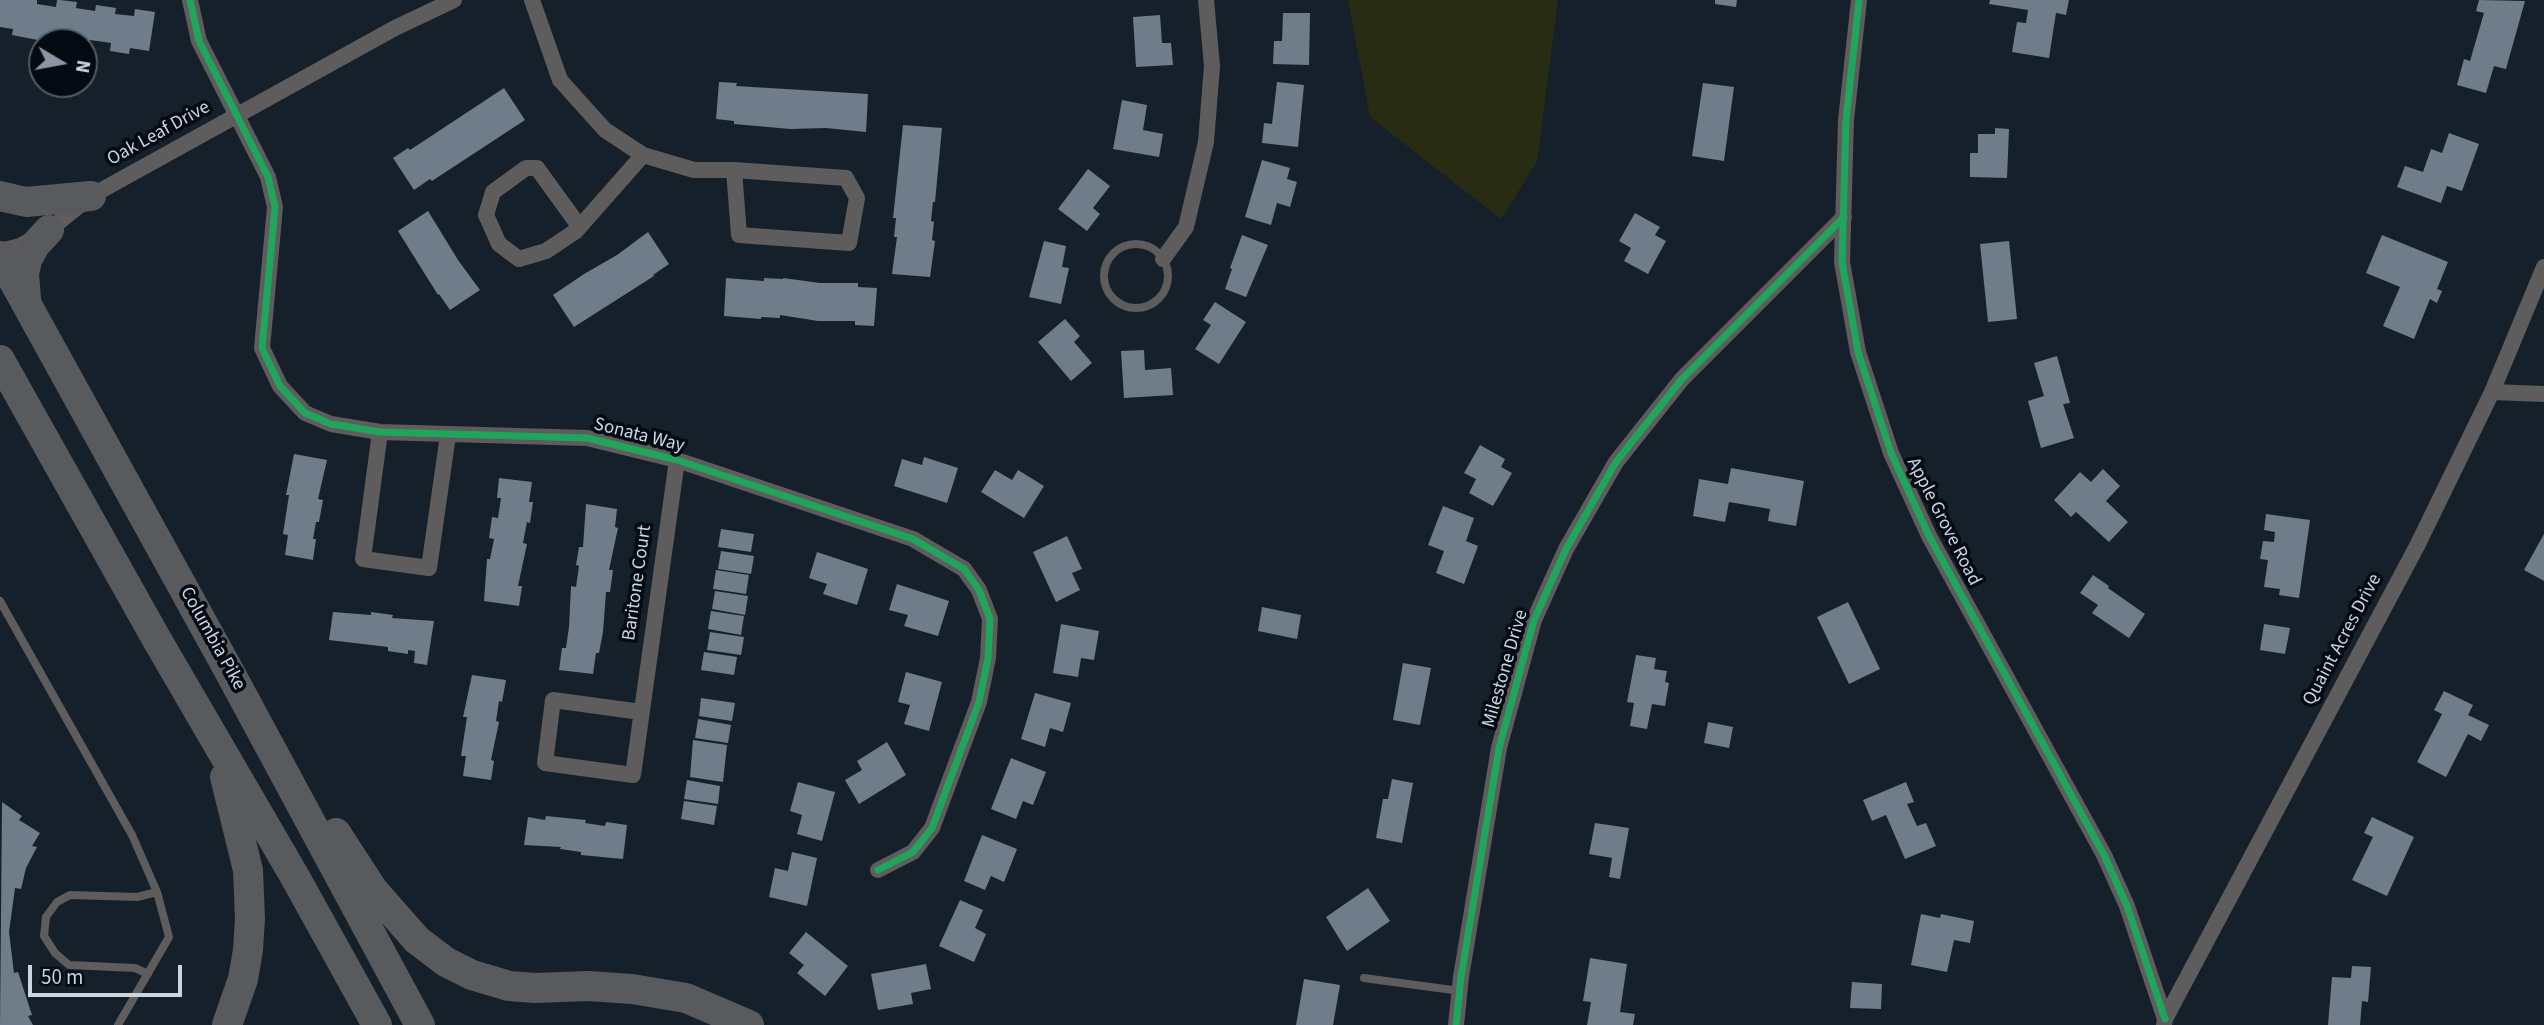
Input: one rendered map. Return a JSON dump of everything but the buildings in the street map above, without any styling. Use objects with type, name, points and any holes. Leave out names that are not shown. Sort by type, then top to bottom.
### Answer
[{"type":"highway","points":[[0,196],[26,202],[91,196]]},
{"type":"highway","points":[[26,303],[24,274],[27,260],[35,245],[50,230]]},
{"type":"highway","name":"Columbia Pike","points":[[0,253],[420,1025]]},
{"type":"highway","points":[[0,359],[377,1025]]},
{"type":"highway","points":[[228,669],[373,890],[417,940],[446,962],[492,982],[509,986],[588,986],[632,989],[686,998],[748,1025]]},
{"type":"highway","points":[[213,733],[239,824],[248,870],[248,950],[243,979],[227,1025]]},
{"type":"street","name":"Sonata Way","points":[[190,0],[199,41],[268,177],[275,207],[262,348],[280,386],[305,413],[331,424],[380,432],[587,438],[677,460],[913,539],[964,569],[979,590],[990,619],[988,658],[979,702],[932,828],[913,852],[878,870]]},
{"type":"street","name":"Oak Leaf Drive","points":[[0,253],[50,230],[91,196],[236,115],[395,28],[454,0]]},
{"type":"street","points":[[532,0],[560,80],[606,130],[643,155],[694,170],[734,170],[846,178],[857,198],[849,243],[738,235],[734,170]]},
{"type":"street","points":[[1163,259],[1186,227],[1206,142],[1212,66],[1206,0]]},
{"type":"street","name":"Apple Grove Road","points":[[1859,0],[1846,120],[1842,262],[1858,352],[1891,453],[1929,536],[2104,855],[2127,906],[2165,1022]]},
{"type":"street","points":[[579,226],[537,168],[526,168],[493,192],[486,215],[499,244],[519,259],[546,251],[579,226],[643,155]]},
{"type":"street","name":"Milestone Drive","points":[[1456,1025],[1499,748],[1534,620],[1566,549],[1616,462],[1682,379],[1844,217]]},
{"type":"street","name":"Quaint Acres Drive","points":[[2165,1022],[2417,546],[2492,391],[2544,267]]},
{"type":"street","points":[[2492,391],[2544,394]]},
{"type":"street","points":[[380,432],[363,559],[429,568],[448,435]]},
{"type":"street","name":"Baritone Court","points":[[641,712],[553,700],[545,763],[633,775],[677,460]]},
{"type":"lane","points":[[1136,244],[1156,251],[1163,259],[1167,280],[1164,290],[1149,305],[1128,307],[1110,295],[1104,274],[1107,261],[1117,250],[1136,244]]},
{"type":"lane","points":[[0,601],[132,835],[157,892],[169,937],[118,1025]]},
{"type":"lane","points":[[148,974],[135,968],[69,965],[55,953],[44,936],[46,917],[57,902],[70,895],[137,897],[157,892]]},
{"type":"lane","points":[[1364,978],[1460,991]]},
{"type":"green space","points":[[1348,0],[1558,0],[1537,162],[1501,219],[1370,117]]},
{"type":"cycle path","points":[[190,0],[199,41],[268,177],[275,207],[262,348],[280,386],[305,413],[331,424],[380,432],[587,438],[677,460],[913,539],[964,569],[979,590],[990,619],[988,658],[979,702],[932,828],[913,852],[878,870]]},
{"type":"cycle path","points":[[1859,0],[1846,120],[1842,262],[1858,352],[1891,453],[1929,536],[2104,855],[2127,906],[2165,1019]]},
{"type":"cycle path","points":[[1456,1025],[1461,977],[1499,748],[1534,620],[1566,549],[1616,462],[1682,379],[1844,217]]}]
